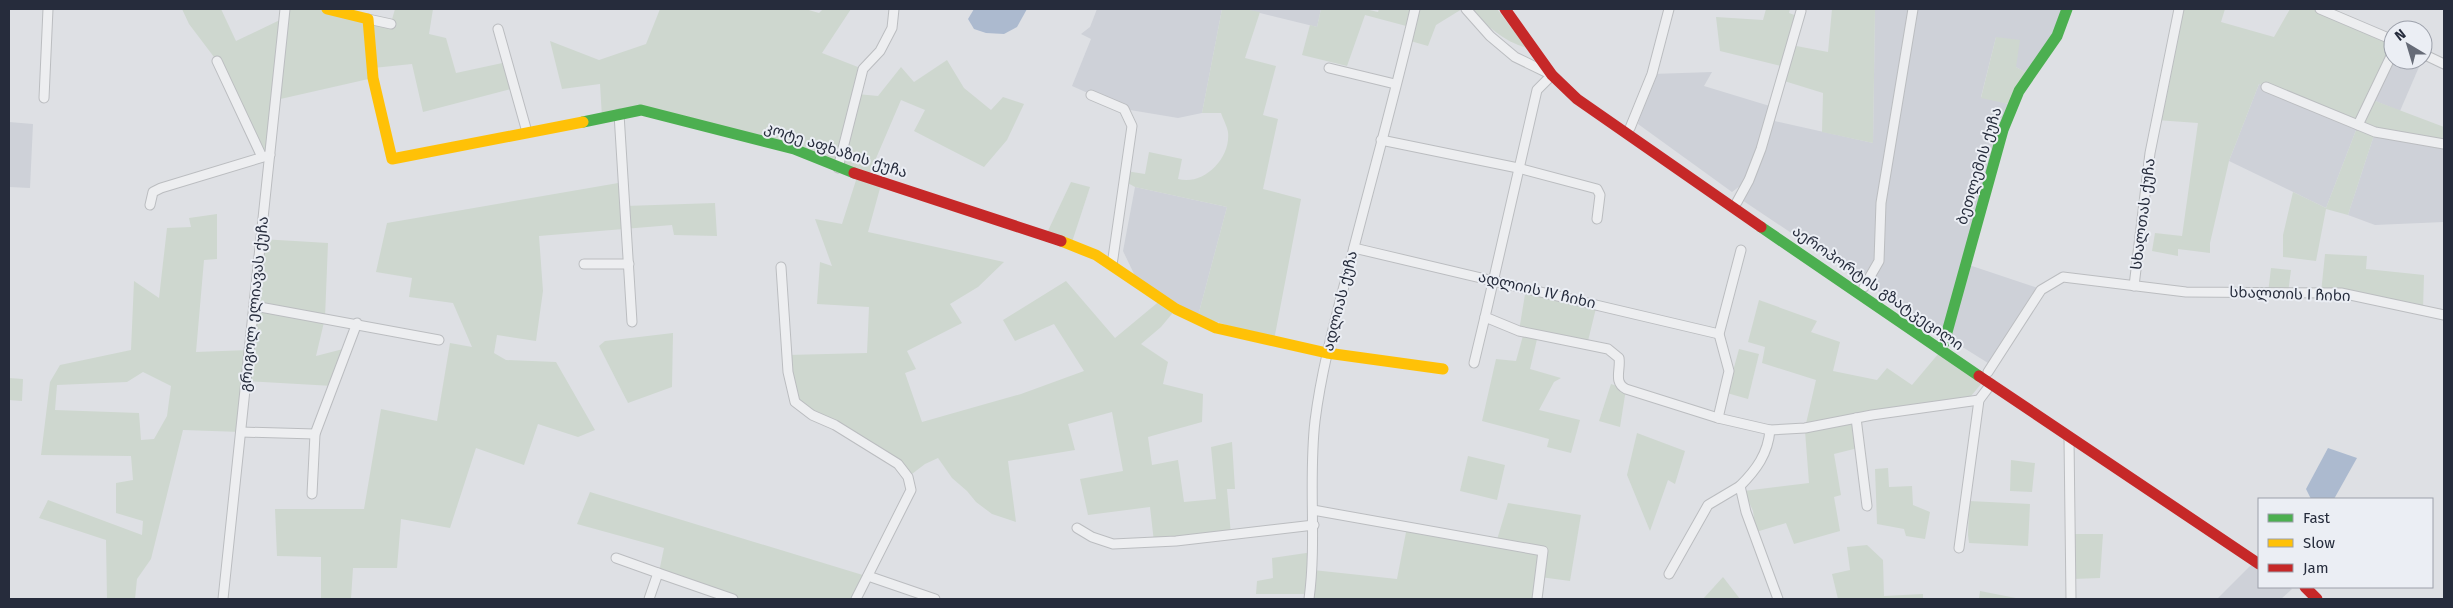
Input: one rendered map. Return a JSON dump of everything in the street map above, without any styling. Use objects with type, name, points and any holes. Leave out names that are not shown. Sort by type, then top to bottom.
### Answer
[{"type":"main road","points":[[327,9],[368,19]]},
{"type":"main road","name":"აეროპორტის გზატკეცილი","points":[[1505,9],[1557,69],[1582,92],[1630,128],[1736,202],[2258,553]]},
{"type":"main road","name":"აეროპორტის გზატკეცილი","points":[[1514,9],[1552,75],[1576,98],[1626,135],[2069,438],[2258,563]]},
{"type":"main road","name":"ბეთლემის ქუჩა","points":[[1944,342],[2003,130],[2019,91],[2056,36],[2067,9]]},
{"type":"main road","name":"კოტე აფხაზის ქუჩა","points":[[368,19],[373,78],[392,159],[641,110],[666,114],[794,149],[838,168],[1046,235],[1096,254],[1176,309],[1216,328],[1327,353],[1443,369]]},
{"type":"main road","points":[[2295,588],[2306,599]]},
{"type":"main road","points":[[2306,588],[2318,599]]},
{"type":"street","points":[[44,98],[48,9]]},
{"type":"street","name":"გრიგოლ ელიავას ქუჩა","points":[[223,599],[254,306],[266,156],[285,9]]},
{"type":"street","points":[[838,168],[863,69],[884,44],[892,28],[894,9]]},
{"type":"street","name":"ადლიას ქუჩა","points":[[1309,599],[1313,570],[1312,465],[1315,422],[1327,353],[1414,9]]},
{"type":"street","points":[[1466,9],[1490,36],[1515,58],[1552,75],[1537,90],[1474,363]]},
{"type":"street","points":[[1630,128],[1652,74],[1668,9]]},
{"type":"street","points":[[1864,287],[1879,260],[1881,203],[1913,9]]},
{"type":"street","name":"სხალთას ქუჩა","points":[[1988,372],[2042,290],[2063,277],[2134,286],[2150,153],[2179,9]]},
{"type":"street","points":[[2320,9],[2383,36]]},
{"type":"street","points":[[1736,202],[1749,180],[1761,149],[1801,12]]},
{"type":"street","points":[[368,19],[391,24]]},
{"type":"street","points":[[498,29],[527,132]]},
{"type":"street","points":[[1515,58],[1536,47]]},
{"type":"street","points":[[150,206],[153,192],[161,188],[266,156],[217,62]]},
{"type":"street","points":[[1329,68],[1395,84]]},
{"type":"street","points":[[2358,125],[2384,70]]},
{"type":"street","points":[[2266,87],[2375,132],[2444,144]]},
{"type":"street","points":[[1092,95],[1124,109],[1132,126],[1112,265]]},
{"type":"street","points":[[619,114],[632,322]]},
{"type":"street","points":[[1381,140],[1518,168],[1597,189],[1600,195],[1597,220]]},
{"type":"street","name":"ადლიის IV ჩიხი","points":[[1354,248],[1719,334]]},
{"type":"street","points":[[1718,418],[1729,371],[1719,334],[1741,250]]},
{"type":"street","points":[[584,264],[629,264]]},
{"type":"street","points":[[781,266],[788,372],[795,402],[812,415],[835,426],[898,464],[908,477],[911,490],[856,599]]},
{"type":"street","name":"სხალთის I ჩიხი","points":[[2134,286],[2186,292],[2341,293],[2444,315]]},
{"type":"street","points":[[254,306],[358,323],[439,340]]},
{"type":"street","points":[[1485,318],[1519,331],[1608,349],[1615,353],[1618,358],[1620,386],[1718,418],[1770,430],[1805,428],[1856,418],[1979,400]]},
{"type":"street","points":[[312,494],[315,434],[358,323]]},
{"type":"street","points":[[1959,548],[1979,400],[1991,384]]},
{"type":"street","points":[[1856,418],[1867,506]]},
{"type":"street","points":[[1669,574],[1708,506],[1740,486],[1752,474],[1769,444],[1770,430]]},
{"type":"street","points":[[241,432],[315,434]]},
{"type":"street","points":[[2069,438],[2071,599]]},
{"type":"street","points":[[1740,486],[1746,512],[1778,599]]},
{"type":"street","points":[[1313,510],[1543,551],[1537,599]]},
{"type":"street","points":[[1077,528],[1092,538],[1113,544],[1176,541],[1314,525]]},
{"type":"street","points":[[616,558],[733,599]]},
{"type":"street","points":[[649,599],[658,573]]},
{"type":"street","points":[[868,576],[935,599]]},
{"type":"shaded area","points":[[182,9],[221,9],[236,41],[284,18],[285,9],[327,9],[391,23],[395,9],[433,9],[429,34],[446,38],[456,73],[507,62],[515,88],[423,112],[412,64],[373,68],[373,78],[276,100],[270,155],[262,157],[217,61],[189,24]]},
{"type":"shaded area","points":[[660,9],[805,9],[819,13],[823,9],[851,9],[822,53],[863,69],[857,94],[878,96],[901,67],[914,82],[947,60],[964,88],[991,110],[1003,97],[1024,104],[1007,140],[984,167],[914,131],[925,110],[901,100],[868,177],[882,181],[868,232],[1004,262],[978,287],[950,304],[962,323],[907,351],[916,369],[905,373],[922,422],[1021,394],[1084,371],[1054,324],[1015,341],[1003,320],[1066,281],[1115,338],[1162,299],[1176,309],[1161,327],[1141,344],[1168,362],[1163,384],[1203,394],[1202,422],[1148,437],[1152,465],[1178,460],[1184,502],[1216,499],[1211,447],[1232,442],[1235,489],[1227,489],[1231,535],[1154,542],[1150,507],[1088,515],[1080,479],[1123,471],[1112,412],[1068,424],[1075,450],[1008,461],[1016,522],[992,514],[976,502],[952,478],[938,458],[925,464],[908,477],[898,464],[795,402],[787,355],[867,353],[869,307],[817,304],[820,262],[832,266],[815,219],[842,224],[858,174],[666,114],[602,117],[600,84],[562,89],[550,41],[599,60],[646,44]]},
{"type":"shaded area","points":[[1097,9],[1222,9],[1202,113],[1178,118],[1124,109],[1072,86],[1091,39],[1081,34],[1090,27]]},
{"type":"shaded area","points":[[1222,9],[1244,9],[1260,12],[1245,58],[1276,66],[1263,115],[1278,119],[1263,189],[1301,199],[1274,340],[1198,316],[1227,207],[1135,187],[1124,181],[1126,171],[1145,174],[1149,152],[1182,159],[1178,179],[1197,178],[1206,174],[1220,161],[1228,142],[1226,125],[1221,113],[1202,113]]},
{"type":"shaded area","points":[[1244,9],[1321,9],[1317,27]]},
{"type":"shaded area","points":[[1321,9],[1365,9],[1378,12],[1379,9],[1462,9],[1436,25],[1428,46],[1407,40],[1410,27],[1365,15],[1347,66],[1302,55],[1310,25],[1317,27]]},
{"type":"shaded area","points":[[1471,9],[1497,9],[1527,48],[1496,33]]},
{"type":"shaded area","points":[[1766,9],[1790,9],[1789,13],[1800,17],[1791,45],[1828,52],[1832,9],[1875,9],[1873,143],[1822,132],[1823,93],[1781,80],[1785,67],[1720,51],[1716,17],[1763,20]]},
{"type":"shaded area","points":[[1875,9],[2067,9],[2030,75],[2016,67],[1996,37],[1981,97],[2013,105],[1966,264],[2041,289],[1988,363],[1948,338],[1949,324],[1939,332],[1742,200],[1748,180],[1732,192],[1638,124],[1652,74],[1712,72],[1704,86],[1773,107],[1770,120],[1873,143]]},
{"type":"shaded area","points":[[2179,9],[2225,9],[2221,22],[2274,37],[2290,9],[2320,9],[2383,36],[2384,70],[2370,99],[2444,127],[2444,144],[2375,132],[2348,215],[2326,209],[2316,261],[2283,257],[2283,235],[2293,192],[2326,208],[2358,125],[2259,84],[2229,161],[2210,243],[2210,253],[2178,249],[2178,256],[2152,251],[2155,233],[2182,236],[2198,123],[2156,120]]},
{"type":"shaded area","points":[[1996,37],[2020,40],[2016,67],[2030,75],[2013,105],[1981,98]]},
{"type":"shaded area","points":[[2387,70],[2418,70],[2400,111],[2370,99]]},
{"type":"shaded area","points":[[2259,84],[2358,125],[2326,208],[2229,161]]},
{"type":"shaded area","points":[[9,122],[33,124],[30,188],[9,187]]},
{"type":"shaded area","points":[[2375,132],[2444,144],[2444,222],[2375,225],[2348,215]]},
{"type":"shaded area","points":[[624,182],[625,206],[715,203],[717,236],[674,235],[672,225],[539,236],[543,291],[536,341],[497,335],[494,353],[506,360],[556,362],[595,430],[578,437],[538,424],[524,465],[476,448],[450,528],[401,519],[397,568],[353,568],[351,599],[321,599],[321,557],[277,556],[275,509],[364,509],[381,409],[437,421],[450,343],[472,347],[453,303],[409,297],[412,278],[376,272],[387,223]]},
{"type":"shaded area","points":[[1071,182],[1090,187],[1071,245],[1046,235]]},
{"type":"shaded area","points":[[1135,187],[1227,207],[1198,316],[1136,278],[1123,251]]},
{"type":"shaded area","points":[[217,214],[217,259],[204,260],[196,352],[249,350],[261,239],[328,243],[325,318],[316,356],[347,348],[333,386],[246,381],[241,432],[183,430],[151,559],[137,579],[135,599],[107,599],[106,540],[39,518],[48,500],[142,535],[143,521],[116,513],[116,483],[133,480],[131,456],[41,455],[50,382],[60,365],[131,350],[134,281],[159,298],[167,228],[191,227],[189,218]],"holes":[[[143,372],[171,386],[167,416],[154,439],[141,440],[139,413],[55,410],[57,385],[127,382]]]},
{"type":"shaded area","points":[[2325,254],[2367,256],[2366,269],[2424,275],[2423,310],[2321,293]]},
{"type":"shaded area","points":[[2271,268],[2291,270],[2288,293],[2268,293]]},
{"type":"shaded area","points":[[1526,288],[1597,304],[1587,345],[1538,335],[1530,369],[1561,378],[1554,382],[1539,410],[1580,420],[1571,453],[1547,447],[1549,439],[1482,421],[1496,359],[1516,361],[1524,332],[1519,331]]},
{"type":"shaded area","points":[[1759,300],[1817,321],[1811,332],[1840,342],[1833,371],[1877,380],[1887,368],[1912,385],[1939,353],[1981,384],[1971,396],[1939,401],[1937,406],[1805,428],[1816,380],[1762,363],[1765,347],[1748,342]]},
{"type":"shaded area","points":[[673,333],[672,387],[628,403],[599,346],[605,341]]},
{"type":"shaded area","points":[[1739,349],[1759,354],[1748,399],[1727,393]]},
{"type":"shaded area","points":[[9,378],[23,379],[22,401],[9,400]]},
{"type":"shaded area","points":[[1611,384],[1626,389],[1620,427],[1599,421]]},
{"type":"shaded area","points":[[1854,423],[1858,448],[1834,454],[1841,495],[1834,497],[1840,531],[1794,544],[1786,523],[1756,532],[1753,511],[1744,491],[1809,483],[1805,431]]},
{"type":"shaded area","points":[[1637,433],[1685,451],[1675,484],[1668,480],[1650,531],[1627,475]]},
{"type":"shaded area","points":[[1468,456],[1505,465],[1497,500],[1460,491]]},
{"type":"shaded area","points":[[2011,460],[2035,463],[2032,492],[2010,491]]},
{"type":"shaded area","points":[[1888,468],[1889,487],[1912,486],[1913,505],[1930,512],[1925,539],[1906,536],[1904,529],[1877,524],[1875,469]]},
{"type":"shaded area","points":[[590,492],[866,576],[855,599],[734,599],[659,572],[664,548],[577,524]]},
{"type":"shaded area","points":[[1969,501],[2030,504],[2028,546],[1969,543]]},
{"type":"shaded area","points":[[1508,503],[1581,515],[1570,581],[1540,577],[1537,599],[1309,599],[1309,594],[1256,594],[1257,581],[1273,578],[1272,558],[1313,552],[1313,570],[1397,579],[1407,527],[1496,543]]},
{"type":"shaded area","points":[[2072,534],[2103,534],[2100,578],[2073,579]]},
{"type":"shaded area","points":[[1867,545],[1883,560],[1884,596],[1923,594],[1923,599],[1838,599],[1832,574],[1850,570],[1847,547]]},
{"type":"shaded area","points":[[2254,562],[2258,565],[2258,588],[2292,589],[2281,599],[2217,599]]},
{"type":"shaded area","points":[[1723,577],[1740,599],[1703,599]]},
{"type":"shaded area","points":[[1980,591],[2021,599],[1979,599]]},
{"type":"water","points":[[974,9],[1027,9],[1017,27],[1004,34],[986,33],[974,29],[968,19]]},
{"type":"water","points":[[2328,448],[2357,458],[2335,498],[2310,498],[2306,489]]},
{"type":"traffic: fast","points":[[1944,343],[2003,130],[2019,91],[2057,36],[2067,9]]},
{"type":"traffic: fast","points":[[583,122],[641,110],[794,149],[854,173]]},
{"type":"traffic: fast","points":[[1761,227],[1979,376]]},
{"type":"traffic: slow","points":[[327,9],[368,19],[373,78],[392,159],[583,122]]},
{"type":"traffic: slow","points":[[1061,241],[1096,255],[1176,309],[1216,328],[1327,353],[1443,369]]},
{"type":"traffic: jam","points":[[1505,9],[1552,75],[1577,99],[1761,227]]},
{"type":"traffic: jam","points":[[854,173],[1061,241]]},
{"type":"traffic: jam","points":[[1979,376],[2258,563]]},
{"type":"traffic: jam","points":[[2306,588],[2317,599]]}]
